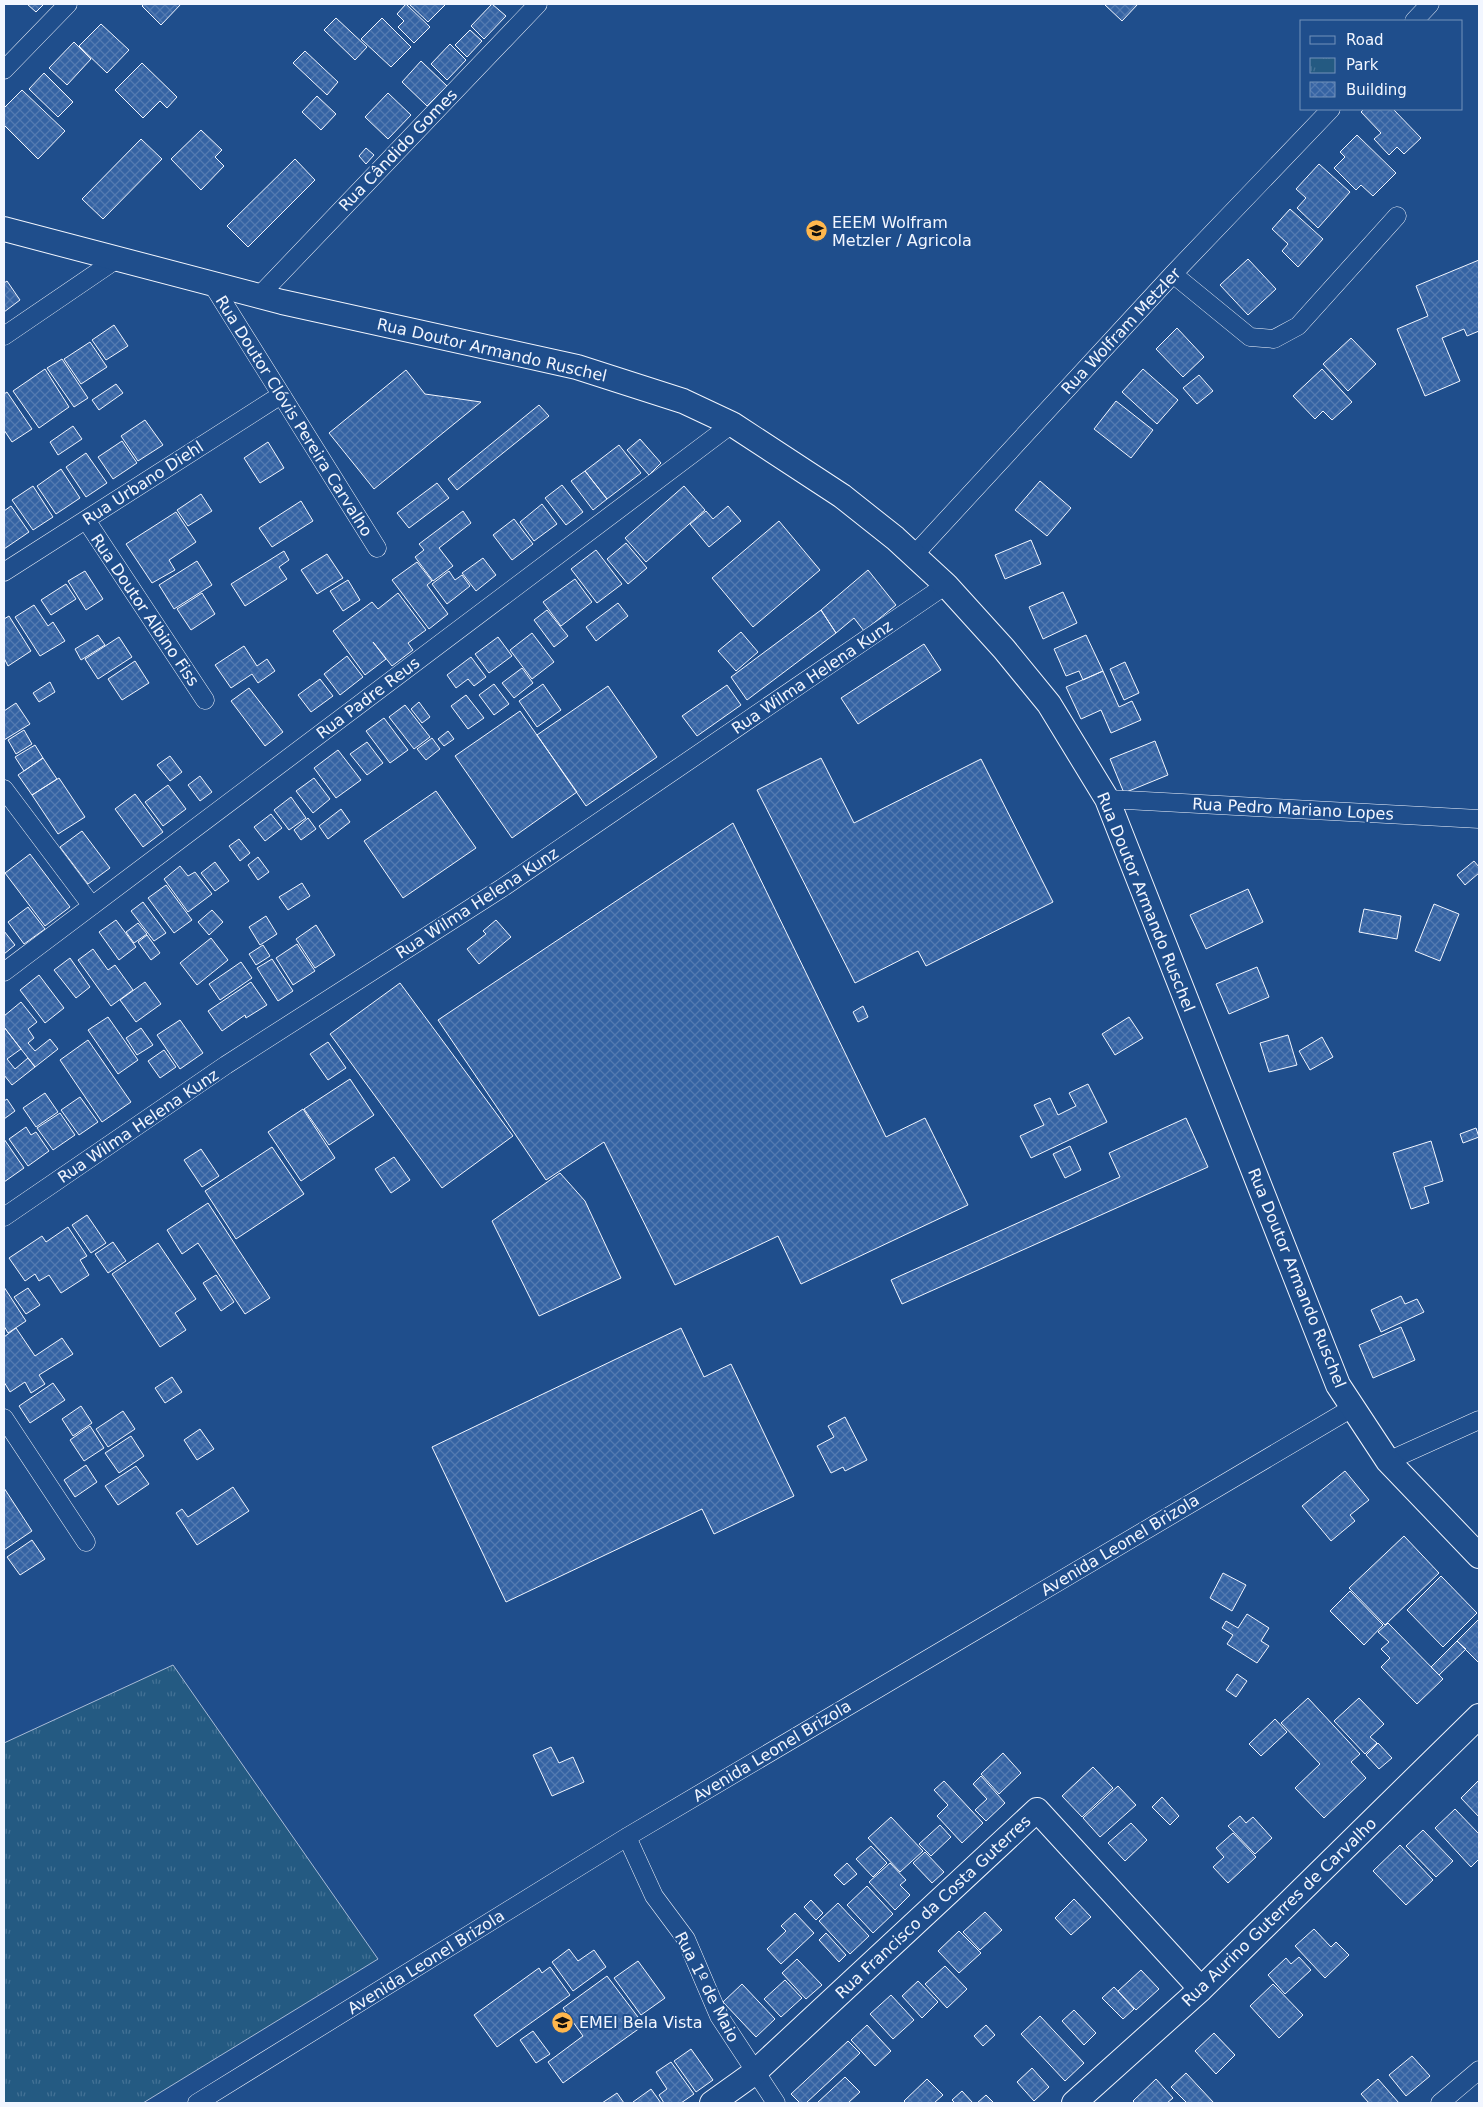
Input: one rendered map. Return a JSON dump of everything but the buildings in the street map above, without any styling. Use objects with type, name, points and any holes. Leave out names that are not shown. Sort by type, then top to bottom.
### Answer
[{"type":"main road","name":"Rua Doutor Armando Ruschel","points":[[4,229],[259,296],[577,366],[683,401],[732,424],[842,496],[914,555],[946,585],[1004,649],[1049,704],[1107,799],[1338,1385],[1388,1461],[1479,1556]]},
{"type":"main road","name":"Rua Aurino Guterres de Carvalho","points":[[1074,2103],[1201,1989],[1479,1716]]},
{"type":"main road","name":"Rua Francisco da Costa Guterres","points":[[712,2103],[754,2073],[1037,1810],[1201,1989]]},
{"type":"street","points":[[4,70],[68,4]]},
{"type":"street","name":"Rua Cândido Gomes","points":[[259,296],[538,4]]},
{"type":"street","points":[[1415,20],[1430,4]]},
{"type":"street","name":"Rua Wolfram Metzler","points":[[914,555],[1173,274],[1330,110]]},
{"type":"street","points":[[1173,274],[1250,337],[1274,339],[1298,326],[1397,216]]},
{"type":"street","points":[[4,336],[117,259]]},
{"type":"street","name":"Rua Doutor Clóvis Pereira Carvalho","points":[[212,284],[377,548]]},
{"type":"street","name":"Rua Urbano Diehl","points":[[4,572],[281,395]]},
{"type":"street","name":"Rua Padre Reus","points":[[4,972],[732,424]]},
{"type":"street","name":"Rua Doutor Albino Fiss","points":[[86,520],[205,700]]},
{"type":"street","name":"Rua Wilma Helena Kunz","points":[[4,1217],[226,1065],[502,888],[946,585]]},
{"type":"street","points":[[4,789],[92,906]]},
{"type":"street","name":"Rua Pedro Mariano Lopes","points":[[1107,799],[1479,819]]},
{"type":"street","name":"Avenida Leonel Brizola","points":[[207,2101],[627,1837],[1352,1408]]},
{"type":"street","points":[[4,1418],[86,1542]]},
{"type":"street","points":[[1388,1461],[1479,1420]]},
{"type":"street","name":"Rua 1º de Maio","points":[[627,1837],[654,1896],[686,1940],[719,2016],[754,2073],[776,2103]]},
{"type":"street","points":[[1440,2103],[1479,2070]]},
{"type":"green space","points":[[173,1665],[378,1959],[143,2103],[4,2103],[4,1743]]},
{"type":"place","name":"EEEM Wolfram Metzler / Agricola","points":[[816,231]]},
{"type":"place","name":"EMEI Bela Vista","points":[[563,2022]]}]
